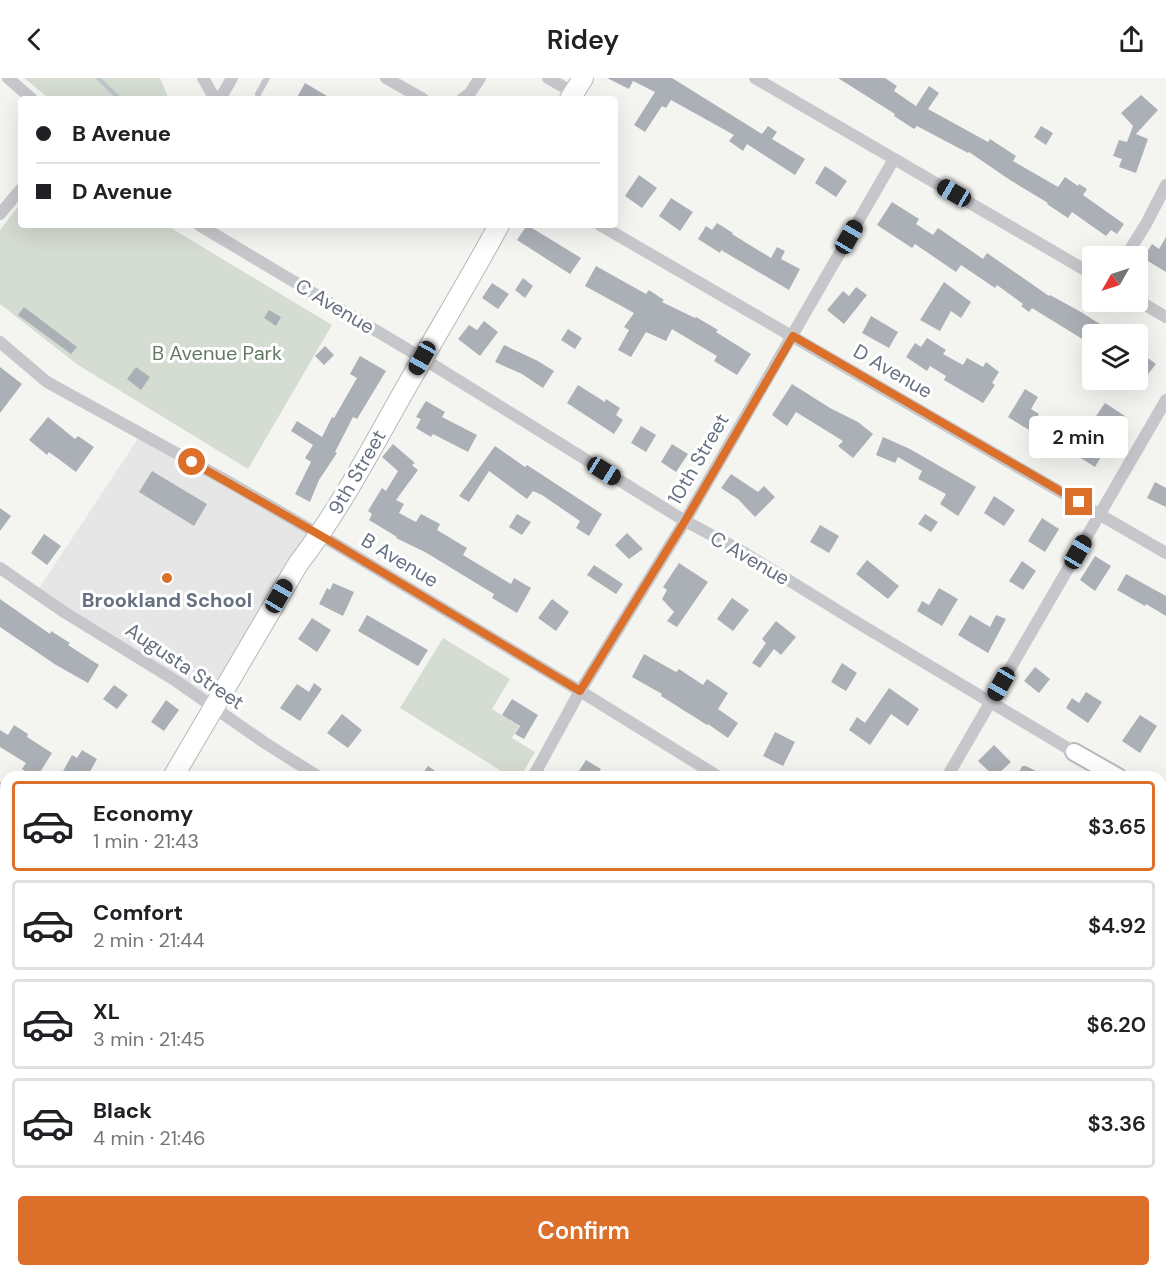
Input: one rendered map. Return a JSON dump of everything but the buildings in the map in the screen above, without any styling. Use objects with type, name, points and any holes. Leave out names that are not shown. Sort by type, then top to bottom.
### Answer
[{"type":"main road","name":"9th Street","points":[[177,771],[298,564],[320,535],[422,358],[462,294],[497,228]]},
{"type":"street","points":[[8,78],[29,96]]},
{"type":"street","points":[[203,78],[216,96]]},
{"type":"street","points":[[220,96],[232,78]]},
{"type":"street","points":[[386,78],[418,96]]},
{"type":"street","points":[[466,96],[480,78]]},
{"type":"street","points":[[548,78],[576,90]]},
{"type":"street","points":[[755,78],[1082,268]]},
{"type":"street","name":"10th Street","points":[[536,771],[580,691],[685,521],[894,159]]},
{"type":"street","points":[[1132,246],[1166,185]]},
{"type":"street","points":[[0,214],[18,193]]},
{"type":"street","name":"C Avenue","points":[[204,228],[422,358],[685,521],[738,549],[990,703],[1107,771]]},
{"type":"street","name":"D Avenue","points":[[605,228],[1166,553]]},
{"type":"street","points":[[1148,306],[1166,317]]},
{"type":"street","name":"B Avenue","points":[[0,342],[47,382],[227,480],[320,535],[580,691],[700,771]]},
{"type":"street","points":[[950,771],[1166,400]]},
{"type":"street","name":"Augusta Street","points":[[0,568],[64,612],[176,681],[310,771]]},
{"type":"lane","points":[[258,94],[267,78]]},
{"type":"shaded area","name":"Brookland School","points":[[141,434],[320,535],[214,708],[36,593]]},
{"type":"green space","points":[[24,78],[160,78],[168,96],[46,96]]},
{"type":"green space","name":"B Avenue Park","points":[[18,207],[18,228],[171,228],[332,325],[248,469],[78,365],[0,304],[0,230]]},
{"type":"green space","points":[[443,638],[510,679],[492,709],[519,726],[512,738],[535,752],[524,771],[501,771],[400,708]]},
{"type":"waterway","points":[[98,78],[117,96]]},
{"type":"place","name":"Brookland School","points":[[167,578]]},
{"type":"route","points":[[192,462],[227,480],[580,691],[685,521],[793,336],[1079,502]]}]
